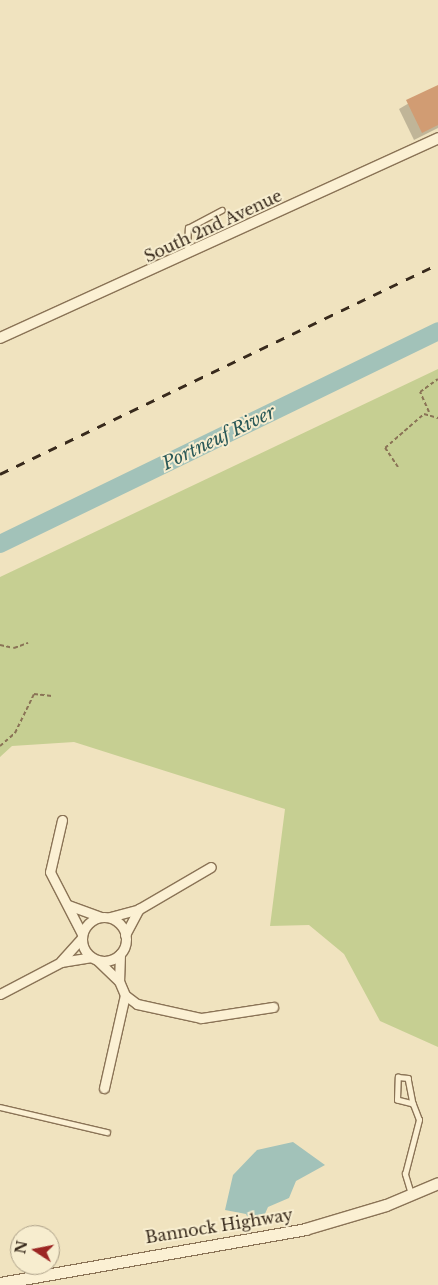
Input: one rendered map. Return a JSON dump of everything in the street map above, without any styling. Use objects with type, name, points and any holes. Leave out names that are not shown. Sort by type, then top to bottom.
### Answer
[{"type":"main road","name":"Bannock Highway","points":[[0,1283],[305,1229],[411,1195],[438,1183]]},
{"type":"street","name":"South 2nd Avenue","points":[[0,338],[187,256],[438,138]]},
{"type":"street","points":[[62,820],[50,872],[95,958],[119,981],[125,995],[137,1004],[201,1018],[273,1007]]},
{"type":"street","points":[[61,962],[82,936],[89,922],[139,909],[211,867]]},
{"type":"street","points":[[68,905],[105,917],[121,925],[125,935]]},
{"type":"street","points":[[119,981],[120,954],[125,935],[139,909]]},
{"type":"street","points":[[0,994],[61,962],[95,958],[109,960],[120,954]]},
{"type":"street","points":[[104,1088],[125,995]]},
{"type":"lane","points":[[187,256],[188,228],[222,210]]},
{"type":"lane","points":[[411,1195],[405,1174],[419,1120],[413,1104],[408,1078],[398,1077],[397,1100],[413,1104]]},
{"type":"lane","points":[[0,1107],[107,1132]]},
{"type":"path","points":[[438,379],[420,392],[429,412],[438,418]]},
{"type":"path","points":[[398,467],[385,448],[429,412]]},
{"type":"path","points":[[0,645],[14,648],[28,643]]},
{"type":"path","points":[[0,746],[15,733],[34,694],[52,696]]},
{"type":"green space","points":[[438,369],[438,1047],[380,1021],[344,954],[309,925],[270,926],[285,809],[74,742],[12,746],[0,757],[0,577]]},
{"type":"water","points":[[293,1142],[325,1165],[296,1181],[289,1198],[268,1207],[264,1216],[249,1220],[246,1214],[225,1210],[233,1175],[257,1150]]},
{"type":"building","points":[[438,85],[438,125],[422,133],[406,100]]},
{"type":"waterway","name":"Portneuf River","points":[[0,544],[438,331]]},
{"type":"railway","points":[[0,474],[438,264]]}]
